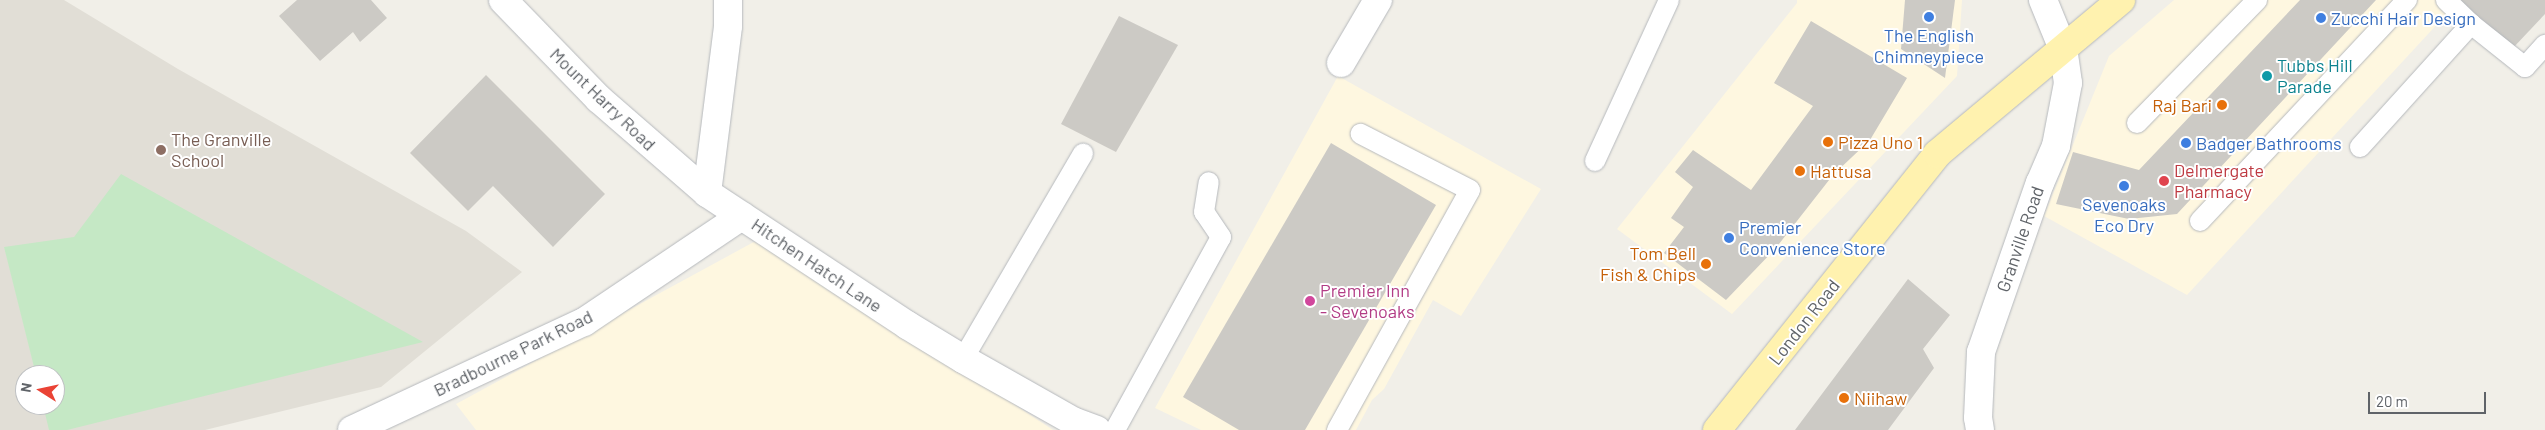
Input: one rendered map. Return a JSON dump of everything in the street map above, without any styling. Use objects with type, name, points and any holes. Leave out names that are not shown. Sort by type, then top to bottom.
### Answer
[{"type":"main road","name":"London Road","points":[[1717,430],[1937,154],[2121,0]]},
{"type":"street","name":"Mount Harry Road","points":[[503,0],[599,99],[707,194]]},
{"type":"street","points":[[707,194],[728,26],[728,0]]},
{"type":"street","points":[[1341,63],[1378,0]]},
{"type":"street","name":"Granville Road","points":[[1980,430],[1978,418],[1981,352],[2040,183],[2056,146],[2068,82],[2063,49],[2043,0]]},
{"type":"street","name":"Hitchen Hatch Lane","points":[[707,194],[907,325],[1081,427]]},
{"type":"street","name":"Bradbourne Park Road","points":[[364,427],[584,322],[742,216]]},
{"type":"lane","points":[[1595,161],[1669,0]]},
{"type":"lane","points":[[2137,123],[2257,0]]},
{"type":"lane","points":[[2200,221],[2408,0]]},
{"type":"lane","points":[[2446,0],[2471,24],[2525,67],[2545,46]]},
{"type":"lane","points":[[2360,146],[2471,24]]},
{"type":"lane","points":[[1337,430],[1470,190],[1361,134]]},
{"type":"lane","points":[[963,359],[1083,154]]},
{"type":"lane","points":[[1115,430],[1221,237],[1204,212],[1208,182]]},
{"type":"shaded area","name":"The Granville School","points":[[0,0],[64,0],[178,69],[466,231],[522,272],[381,387],[205,430],[0,430]]},
{"type":"shaded area","points":[[1797,0],[1962,0],[1957,76],[1732,314],[1617,229],[1797,3]]},
{"type":"shaded area","points":[[2174,0],[2446,0],[2453,7],[2187,295],[2044,216],[2109,56]]},
{"type":"shaded area","points":[[1338,76],[1541,189],[1461,316],[1433,300],[1384,389],[1372,400],[1356,430],[1201,430],[1155,408]]},
{"type":"shaded area","points":[[763,237],[1053,430],[476,430],[456,404]]},
{"type":"green space","points":[[121,174],[423,342],[67,430],[49,430],[45,415],[65,415],[65,365],[34,365],[4,247],[74,237]]},
{"type":"building","points":[[297,0],[371,0],[387,18],[360,42],[353,32],[320,61],[279,16]]},
{"type":"building","points":[[1905,0],[1955,0],[1945,78],[1901,49]]},
{"type":"building","name":"Tubbs Hill Parade","points":[[2300,0],[2376,0],[2177,214],[2129,219],[2056,204],[2073,152],[2139,170]]},
{"type":"building","points":[[2458,0],[2545,0],[2545,14],[2513,48]]},
{"type":"building","points":[[1119,16],[1178,45],[1116,152],[1061,124]]},
{"type":"building","points":[[1811,21],[1907,78],[1870,140],[1833,175],[1775,249],[1726,300],[1664,253],[1684,227],[1671,218],[1693,187],[1675,172],[1693,150],[1751,190],[1813,106],[1774,83]]},
{"type":"building","points":[[486,75],[605,194],[553,247],[493,186],[468,211],[410,153]]},
{"type":"building","name":"Premier Inn - Sevenoaks","points":[[1331,143],[1436,205],[1305,430],[1239,430],[1183,397]]},
{"type":"building","points":[[1908,279],[1950,315],[1923,349],[1934,368],[1888,430],[1795,430]]},
{"type":"place","name":"The English Chimneypiece","points":[[1929,17]]},
{"type":"place","name":"Zucchi Hair Design","points":[[2321,18]]},
{"type":"place","name":"Tubbs Hill Parade","points":[[2267,76]]},
{"type":"place","name":"Raj Bari","points":[[2222,105]]},
{"type":"place","name":"Pizza Uno 1","points":[[1828,142]]},
{"type":"place","name":"Badger Bathrooms","points":[[2186,143]]},
{"type":"place","name":"The Granville School","points":[[161,150]]},
{"type":"place","name":"Hattusa","points":[[1800,171]]},
{"type":"place","name":"Delmergate Pharmacy","points":[[2164,181]]},
{"type":"place","name":"Sevenoaks Eco Dry","points":[[2124,186]]},
{"type":"place","name":"Premier Convenience Store","points":[[1729,238]]},
{"type":"place","name":"Tom Bell Fish & Chips","points":[[1706,264]]},
{"type":"place","name":"Premier Inn - Sevenoaks","points":[[1310,301]]},
{"type":"place","name":"Niihaw","points":[[1844,398]]}]
